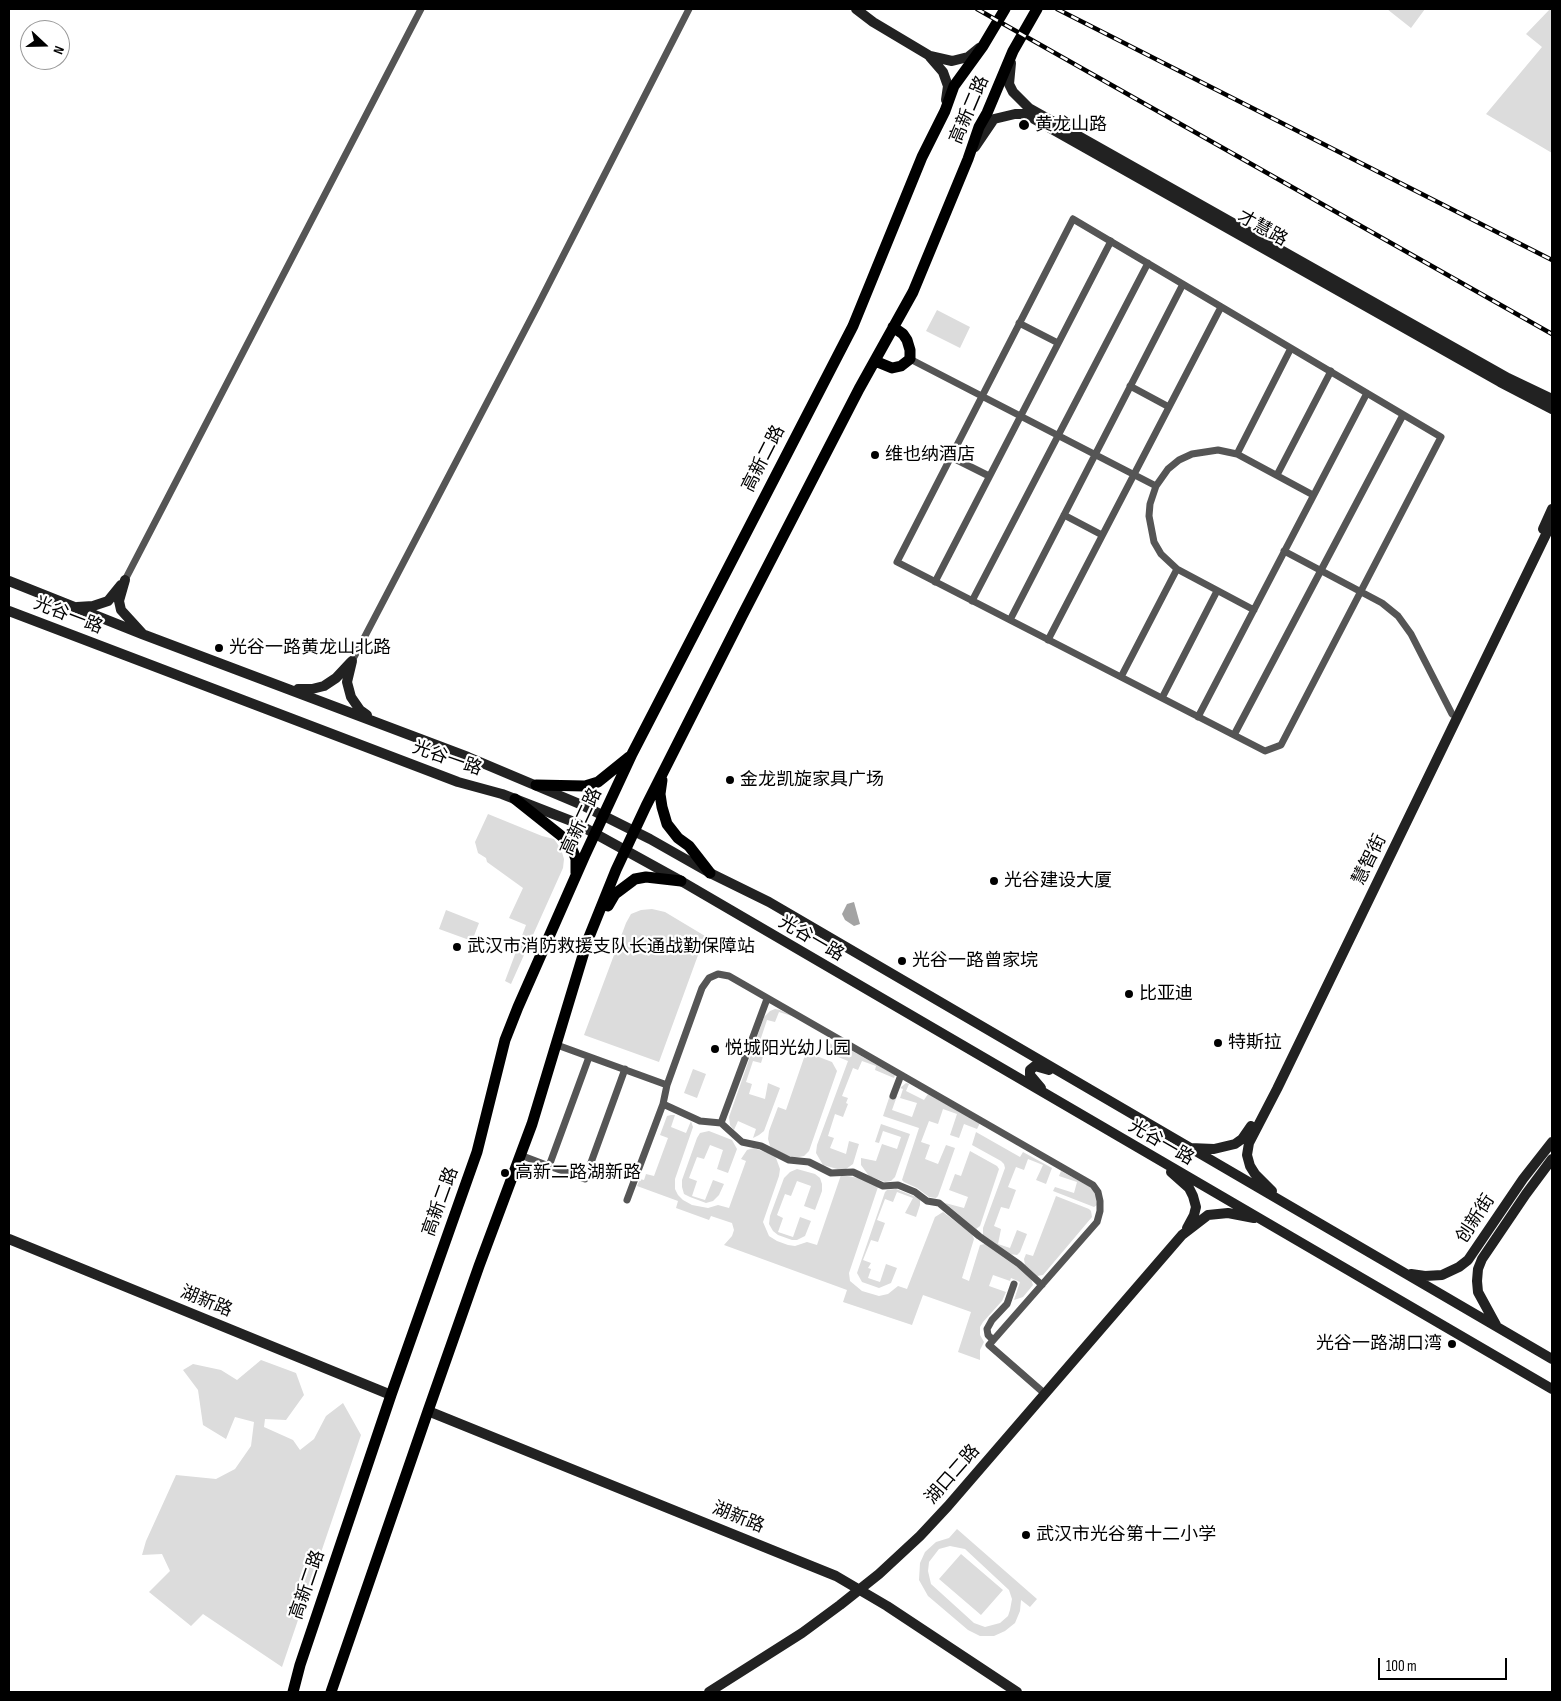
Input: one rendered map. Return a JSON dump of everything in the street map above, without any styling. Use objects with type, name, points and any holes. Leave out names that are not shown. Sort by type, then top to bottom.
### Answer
[{"type":"main road","name":"高新二路","points":[[293,1692],[300,1665],[391,1395],[477,1152],[505,1040],[518,1007],[632,754],[839,356],[922,157],[945,111],[954,86],[983,46],[1005,9]]},
{"type":"main road","name":"高新二路","points":[[332,1692],[428,1411],[532,1124],[588,942],[625,850],[804,496],[913,292],[968,159],[979,127],[1013,51],[1037,9]]},
{"type":"main road","points":[[875,361],[892,368],[901,366],[910,359],[907,340],[903,334],[893,327]]},
{"type":"main road","points":[[536,785],[585,786],[598,782],[632,754]]},
{"type":"main road","points":[[664,771],[660,794],[667,824],[678,838],[689,846],[710,873]]},
{"type":"main road","points":[[515,799],[568,843],[576,859],[576,878]]},
{"type":"main road","points":[[588,942],[615,894],[629,882],[646,877],[681,881]]},
{"type":"street","points":[[74,607],[93,606],[108,601],[125,580],[421,9]]},
{"type":"street","points":[[379,723],[360,710],[351,697],[347,682],[352,661],[534,314],[689,9]]},
{"type":"street","points":[[856,9],[873,22],[930,56],[952,61],[968,57],[983,46]]},
{"type":"street","name":"才慧路","points":[[1013,51],[1009,84],[1013,92],[1029,108],[1508,378],[1552,400]]},
{"type":"street","points":[[930,56],[943,72],[948,86],[945,111]]},
{"type":"street","name":"才慧路","points":[[968,159],[994,119],[1024,114],[1500,382],[1552,409]]},
{"type":"street","points":[[1073,219],[1148,263],[1441,437],[1282,745],[1265,751],[896,562],[1073,219]]},
{"type":"street","points":[[934,582],[1111,241]]},
{"type":"street","points":[[972,601],[1148,263]]},
{"type":"street","points":[[1010,620],[1183,284]]},
{"type":"street","points":[[1048,640],[1221,307]]},
{"type":"street","points":[[1020,323],[1058,343]]},
{"type":"street","points":[[1237,454],[1291,348]]},
{"type":"street","points":[[910,359],[1156,486]]},
{"type":"street","points":[[1277,475],[1331,372]]},
{"type":"street","points":[[1130,386],[1169,406]]},
{"type":"street","points":[[1198,717],[1366,393]]},
{"type":"street","points":[[1234,735],[1403,414]]},
{"type":"street","points":[[1254,610],[1177,569],[1161,554],[1154,542],[1151,529],[1150,504],[1156,486],[1168,469],[1179,460],[1192,454],[1218,450],[1237,454],[1313,495]]},
{"type":"street","points":[[951,456],[989,476]]},
{"type":"street","name":"慧智街","points":[[1188,1147],[1225,1148],[1242,1139],[1250,1129],[1273,1086],[1552,509]]},
{"type":"street","points":[[1064,515],[1102,535]]},
{"type":"street","name":"慧智街","points":[[1286,1204],[1255,1174],[1250,1166],[1247,1155],[1249,1142],[1277,1089],[1552,522]]},
{"type":"street","points":[[1284,551],[1390,608],[1405,624],[1452,714]]},
{"type":"street","points":[[1121,677],[1177,569]]},
{"type":"street","points":[[125,580],[119,601],[121,610],[142,634]]},
{"type":"street","name":"光谷一路","points":[[9,581],[536,785],[634,831],[710,873],[769,902],[1068,1078],[1552,1358]]},
{"type":"street","points":[[1162,698],[1218,591]]},
{"type":"street","name":"光谷一路","points":[[9,611],[458,782],[515,799],[574,822],[681,881],[1552,1389]]},
{"type":"street","points":[[291,689],[312,689],[324,686],[336,678],[352,661]]},
{"type":"street","points":[[627,1200],[702,988],[709,978],[718,974],[729,976],[1093,1185],[1098,1192],[1100,1211],[1096,1222],[990,1345],[1044,1393]]},
{"type":"street","points":[[721,1123],[767,999]]},
{"type":"street","points":[[557,1045],[667,1085]]},
{"type":"street","points":[[549,1166],[589,1056]]},
{"type":"street","points":[[1056,1100],[1037,1084],[1030,1075],[1030,1070],[1034,1066],[1068,1078]]},
{"type":"street","points":[[520,1155],[585,1179],[625,1070]]},
{"type":"street","points":[[893,1096],[901,1075]]},
{"type":"street","points":[[662,1104],[700,1121],[721,1123],[742,1142],[761,1146],[789,1160],[809,1162],[831,1173],[853,1172],[884,1186],[898,1185],[915,1192],[927,1201],[939,1203],[979,1236],[1019,1264],[1042,1285]]},
{"type":"street","name":"创新街","points":[[1404,1273],[1425,1276],[1442,1274],[1459,1267],[1468,1260],[1523,1179],[1552,1142]]},
{"type":"street","points":[[1156,1158],[1189,1188],[1193,1196],[1196,1207],[1194,1215],[1182,1235]]},
{"type":"street","name":"创新街","points":[[1496,1326],[1478,1292],[1477,1280],[1480,1264],[1526,1194],[1552,1159]]},
{"type":"street","points":[[1182,1235],[1208,1216],[1219,1213],[1262,1219]]},
{"type":"street","name":"湖口二路","points":[[709,1692],[802,1633],[860,1590],[920,1536],[954,1500],[1044,1393],[1182,1235]]},
{"type":"street","name":"湖新路","points":[[9,1239],[391,1395]]},
{"type":"street","points":[[993,1340],[988,1335],[988,1329],[992,1320],[1007,1304],[1014,1284]]},
{"type":"street","name":"湖新路","points":[[428,1411],[836,1576],[887,1606],[1017,1692]]},
{"type":"shaded area","points":[[1387,9],[1425,9],[1411,28]]},
{"type":"shaded area","points":[[1552,9],[1552,153],[1486,114],[1542,47],[1526,34]]},
{"type":"shaded area","points":[[937,310],[970,327],[960,348],[926,331]]},
{"type":"shaded area","points":[[488,814],[554,839],[561,849],[564,859],[563,868],[511,984],[505,981],[526,925],[509,918],[523,888],[487,862],[486,858],[478,853],[475,842]]},
{"type":"shaded area","points":[[854,902],[860,924],[854,926],[845,920],[842,914],[847,904]]},
{"type":"shaded area","points":[[652,909],[665,912],[705,936],[659,1062],[584,1035],[626,923],[631,914],[641,910]]},
{"type":"shaded area","points":[[446,910],[479,923],[472,941],[439,929]]},
{"type":"shaded area","points":[[775,1009],[795,1017],[779,1012],[775,1022],[767,1020],[760,1041],[767,1044],[761,1063],[753,1061],[746,1082],[752,1084],[749,1094],[765,1099],[768,1083],[780,1088],[764,1131],[753,1138],[756,1129],[738,1121],[734,1130],[730,1125],[729,1117],[764,1017]]},
{"type":"shaded area","points":[[828,1042],[834,1046],[836,1042],[895,1075],[894,1078],[875,1070],[876,1066],[862,1061],[858,1070],[853,1068],[842,1096],[848,1098],[846,1103],[848,1104],[843,1117],[835,1114],[828,1136],[834,1138],[830,1148],[846,1154],[849,1141],[859,1144],[853,1164],[841,1170],[823,1165],[816,1153],[817,1145],[848,1061],[826,1052]]},
{"type":"shaded area","points":[[806,1052],[832,1062],[837,1071],[809,1151],[804,1156],[794,1158],[775,1150],[770,1146],[768,1139],[778,1107],[786,1110]]},
{"type":"shaded area","points":[[693,1069],[706,1074],[697,1098],[684,1093]]},
{"type":"shaded area","points":[[906,1083],[909,1084],[906,1091],[924,1100],[928,1094],[980,1123],[977,1129],[964,1124],[959,1138],[950,1135],[957,1114],[943,1109],[938,1124],[929,1121],[921,1142],[930,1145],[925,1159],[938,1164],[946,1145],[955,1148],[936,1198],[929,1197],[902,1180],[919,1128],[883,1116],[890,1095],[897,1096],[892,1110],[912,1117],[917,1103],[900,1098],[903,1089],[900,1088]]},
{"type":"shaded area","points":[[675,1115],[671,1127],[686,1133],[691,1121],[693,1127],[675,1179],[675,1189],[678,1195],[692,1205],[708,1208],[718,1205],[729,1208],[746,1161],[741,1159],[747,1150],[754,1148],[776,1158],[780,1169],[779,1176],[763,1222],[769,1236],[788,1245],[795,1246],[807,1242],[817,1245],[841,1175],[859,1178],[878,1187],[849,1273],[850,1281],[862,1291],[879,1296],[888,1294],[898,1286],[907,1289],[935,1217],[943,1212],[972,1234],[974,1239],[962,1278],[969,1281],[980,1245],[985,1244],[1018,1266],[1031,1279],[1033,1285],[1023,1297],[1014,1300],[1020,1282],[1011,1278],[1010,1281],[993,1275],[989,1286],[1006,1292],[1002,1301],[980,1327],[980,1335],[984,1342],[980,1350],[980,1360],[958,1352],[971,1312],[923,1295],[912,1325],[843,1302],[847,1290],[724,1245],[732,1236],[734,1230],[732,1223],[711,1216],[709,1220],[676,1208],[678,1201],[637,1186],[640,1179],[644,1180],[646,1174],[654,1176],[668,1138],[660,1135],[667,1116]]},
{"type":"shaded area","points":[[881,1124],[910,1134],[895,1177],[891,1181],[885,1182],[869,1176],[861,1165],[861,1158],[876,1161],[882,1144],[897,1149],[901,1137],[883,1131],[879,1143],[875,1142]]},
{"type":"shaded area","points":[[709,1131],[732,1140],[737,1149],[728,1173],[717,1169],[723,1150],[710,1145],[704,1159],[697,1157],[689,1178],[697,1181],[692,1196],[705,1200],[713,1180],[724,1184],[719,1195],[713,1201],[706,1203],[684,1194],[682,1180],[697,1138],[700,1133]]},
{"type":"shaded area","points":[[976,1132],[1020,1157],[1023,1152],[1052,1168],[1046,1184],[1036,1180],[1043,1165],[1028,1159],[1024,1170],[1016,1167],[1008,1187],[1016,1190],[1009,1209],[1001,1207],[994,1226],[1001,1229],[998,1244],[1010,1248],[1017,1230],[1027,1234],[1017,1255],[1009,1254],[983,1235],[983,1228],[1005,1168],[1001,1161],[972,1145]]},
{"type":"shaded area","points":[[970,1151],[999,1169],[980,1226],[976,1229],[945,1203],[964,1208],[968,1197],[949,1190],[955,1174],[961,1176]]},
{"type":"shaded area","points":[[797,1169],[815,1174],[820,1178],[822,1191],[815,1210],[804,1206],[811,1186],[797,1181],[791,1196],[785,1194],[777,1215],[783,1218],[778,1232],[793,1237],[800,1217],[811,1221],[805,1236],[792,1240],[778,1235],[769,1224],[770,1216],[784,1178],[790,1172]]},
{"type":"shaded area","points":[[1061,1171],[1092,1188],[1096,1193],[1097,1205],[1094,1207],[1053,1191],[1055,1187],[1074,1193],[1077,1182],[1059,1176]]},
{"type":"shaded area","points":[[896,1189],[916,1197],[920,1200],[920,1205],[916,1217],[905,1213],[913,1198],[897,1192],[893,1202],[885,1199],[877,1220],[885,1223],[878,1242],[871,1240],[863,1260],[871,1263],[868,1268],[871,1269],[868,1278],[880,1282],[886,1264],[897,1268],[891,1283],[879,1288],[862,1282],[857,1273],[885,1192]]},
{"type":"shaded area","points":[[1056,1196],[1089,1209],[1092,1217],[1043,1275],[1037,1276],[1025,1265],[1024,1259],[1026,1254],[1033,1256]]},
{"type":"shaded area","points":[[261,1360],[296,1373],[304,1395],[286,1420],[265,1419],[264,1427],[293,1440],[300,1450],[314,1439],[326,1416],[343,1403],[361,1435],[282,1667],[203,1614],[191,1626],[149,1592],[170,1571],[162,1554],[142,1555],[146,1541],[176,1475],[216,1479],[235,1469],[251,1446],[254,1422],[235,1417],[226,1439],[203,1425],[198,1390],[183,1370],[193,1364],[221,1370],[237,1380]]},
{"type":"shaded area","points":[[957,1529],[1037,1599],[1030,1607],[1021,1600],[1020,1611],[1015,1623],[1005,1631],[994,1636],[980,1636],[968,1630],[928,1596],[919,1580],[920,1563],[925,1552],[936,1542],[949,1538]],"holes":[[[950,1546],[965,1549],[1009,1590],[1012,1599],[1010,1610],[1008,1616],[1000,1623],[985,1627],[974,1623],[931,1584],[928,1571],[929,1562],[939,1549]]]},
{"type":"shaded area","points":[[961,1554],[1003,1590],[981,1615],[939,1579]]},
{"type":"railway","points":[[977,9],[1552,334]]},
{"type":"railway","points":[[1057,9],[1552,260]]},
{"type":"place","name":"黄龙山路","points":[[1024,125]]},
{"type":"place","name":"维也纳酒店","points":[[875,455]]},
{"type":"place","name":"光谷一路黄龙山北路","points":[[219,648]]},
{"type":"place","name":"金龙凯旋家具广场","points":[[730,780]]},
{"type":"place","name":"光谷建设大厦","points":[[994,881]]},
{"type":"place","name":"武汉市消防救援支队长通战勤保障站","points":[[457,947]]},
{"type":"place","name":"光谷一路曾家垸","points":[[902,961]]},
{"type":"place","name":"比亚迪","points":[[1129,994]]},
{"type":"place","name":"特斯拉","points":[[1218,1043]]},
{"type":"place","name":"悦城阳光幼儿园","points":[[715,1049]]},
{"type":"place","name":"高新二路湖新路","points":[[505,1173]]},
{"type":"place","name":"光谷一路湖口湾","points":[[1452,1344]]},
{"type":"place","name":"武汉市光谷第十二小学","points":[[1026,1535]]}]
